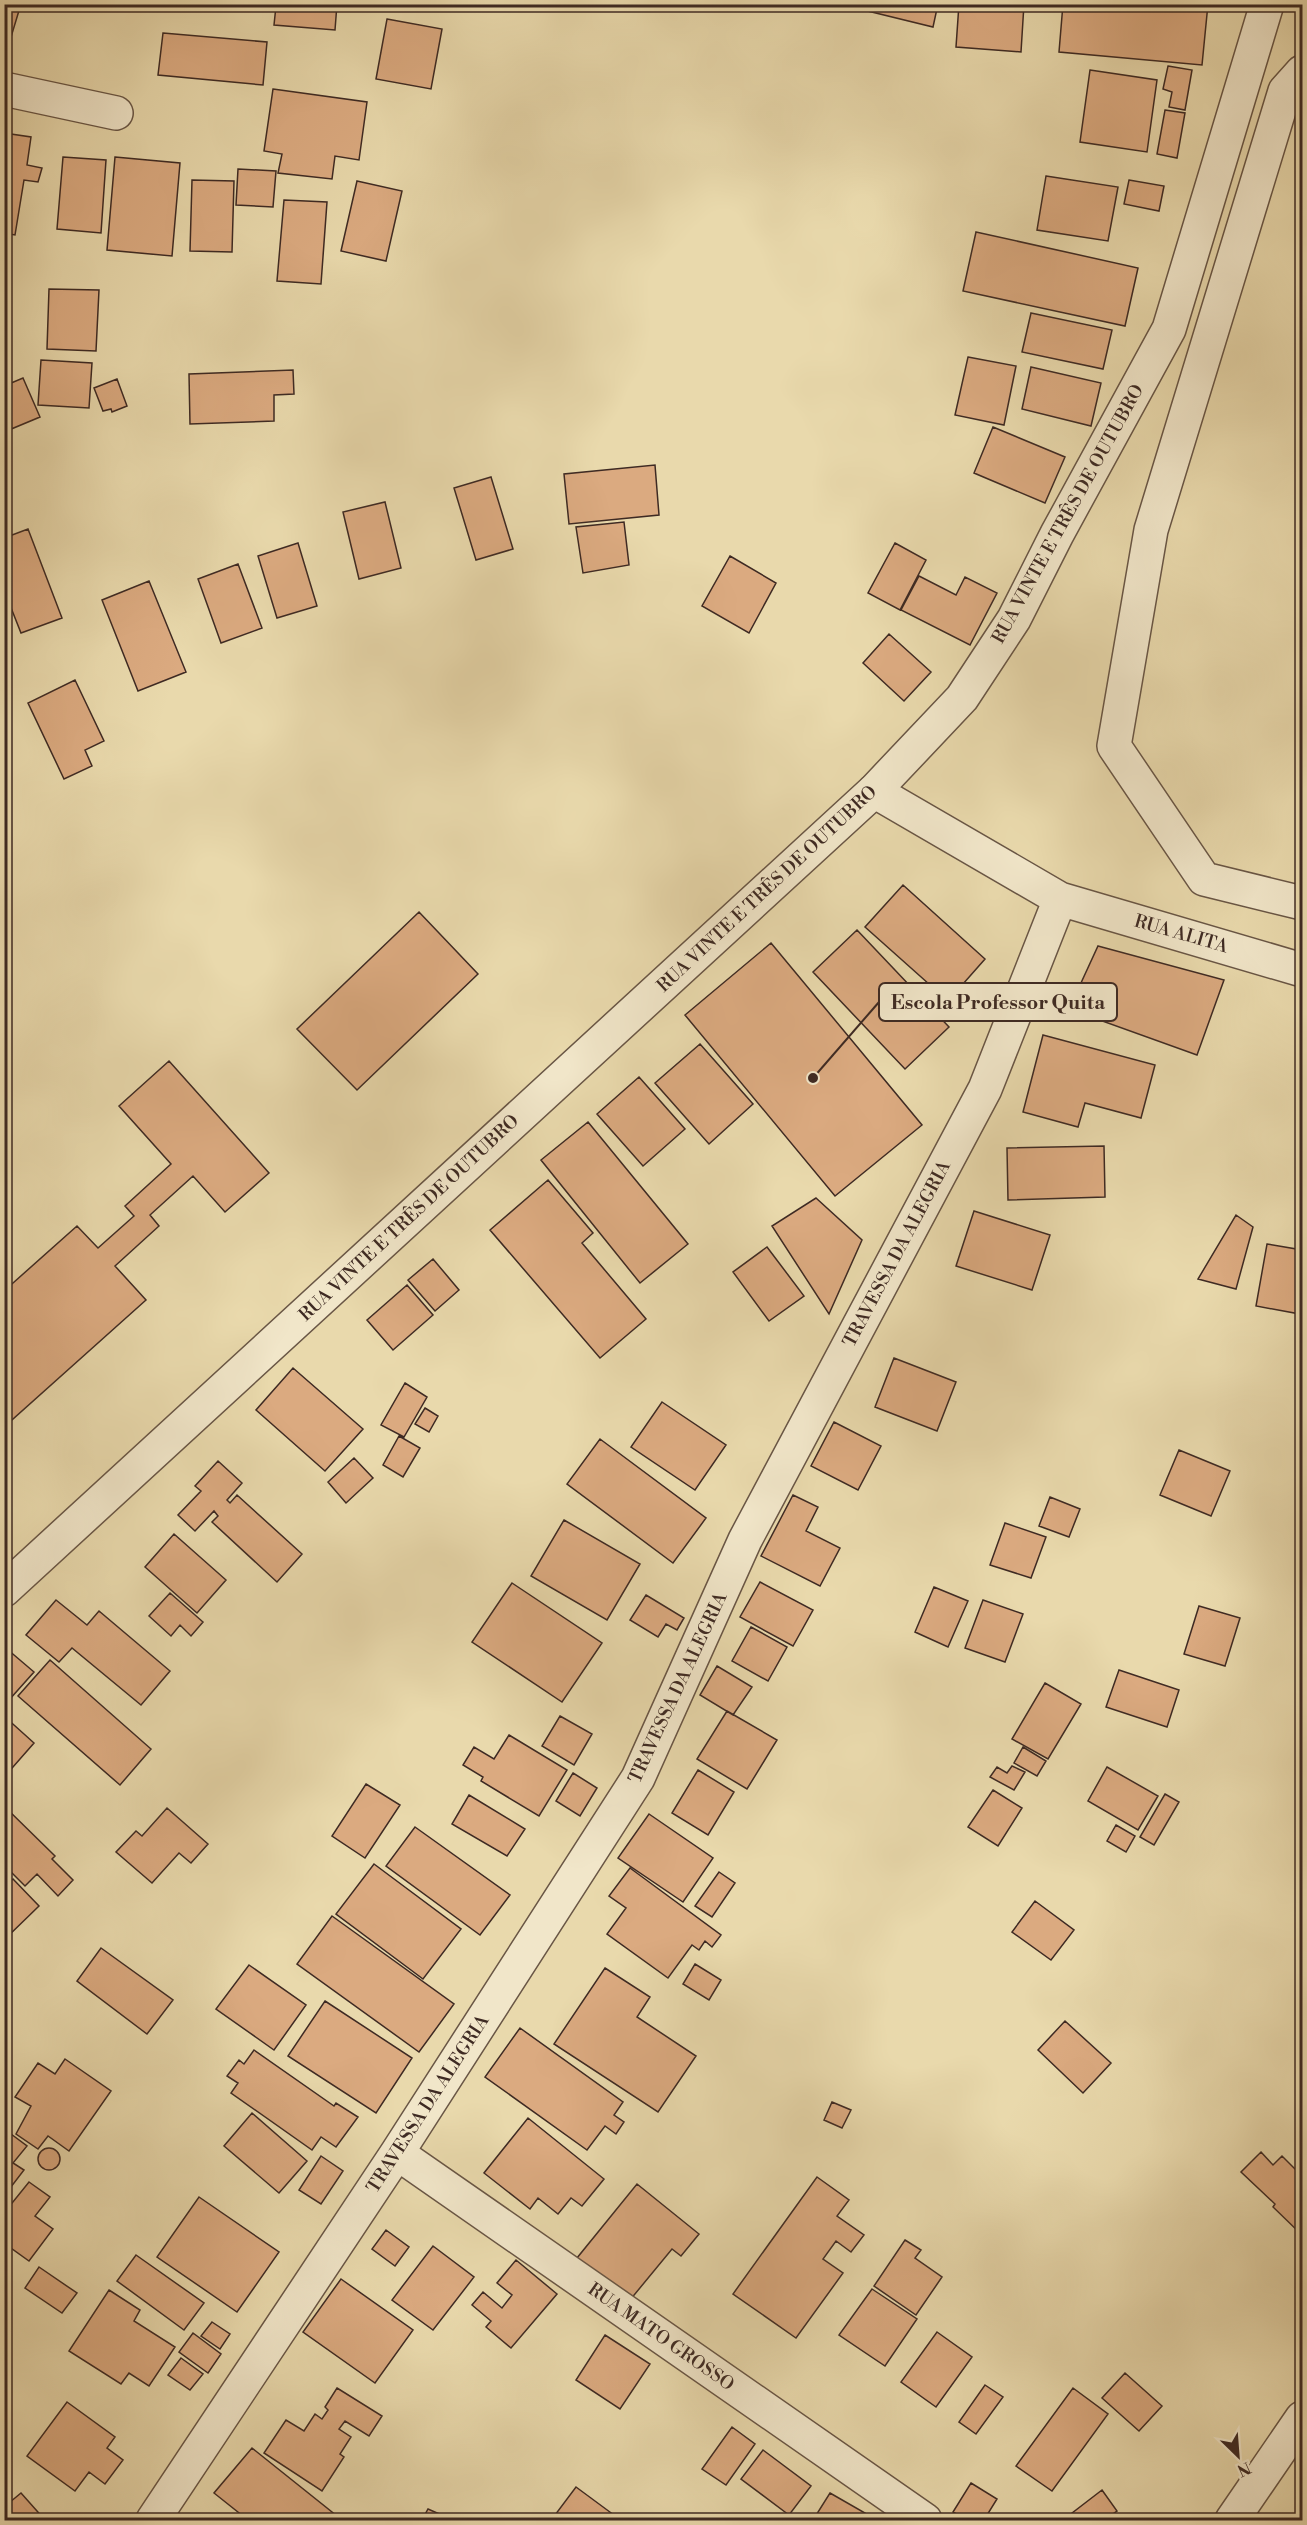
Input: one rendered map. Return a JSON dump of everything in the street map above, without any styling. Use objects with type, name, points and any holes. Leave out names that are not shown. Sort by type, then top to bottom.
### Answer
[{"type":"street","name":"RUA VINTE E TRÊS DE OUTUBRO","points":[[4,1590],[874,791],[962,698],[1014,619],[1057,534],[1169,329],[1267,4]]},
{"type":"street","points":[[1302,72],[1285,91],[1150,530],[1114,746],[1204,879],[1302,903]]},
{"type":"street","points":[[4,89],[116,113]]},
{"type":"street","name":"RUA ALITA","points":[[874,791],[1060,899],[1302,970]]},
{"type":"street","name":"TRAVESSA DA ALEGRIA","points":[[153,2520],[397,2153],[638,1778],[745,1540],[986,1089],[1060,899]]},
{"type":"street","name":"RUA MATO GROSSO","points":[[397,2153],[925,2520]]},
{"type":"street","points":[[1232,2520],[1302,2418]]},
{"type":"building","points":[[4,4],[21,4],[8,47],[4,45]]},
{"type":"building","points":[[261,4],[337,4],[335,30],[274,25],[276,6]]},
{"type":"building","points":[[839,4],[938,4],[933,27]]},
{"type":"building","points":[[959,4],[1024,4],[1021,52],[956,47]]},
{"type":"building","points":[[1063,4],[1208,4],[1202,65],[1059,52]]},
{"type":"building","points":[[387,19],[442,29],[431,89],[376,79]]},
{"type":"building","points":[[163,33],[267,42],[263,85],[158,75]]},
{"type":"building","points":[[1168,66],[1192,70],[1185,110],[1169,107],[1172,92],[1163,89]]},
{"type":"building","points":[[1090,70],[1157,80],[1147,152],[1080,142]]},
{"type":"building","points":[[273,89],[367,102],[359,160],[335,156],[332,179],[278,173],[282,154],[264,151]]},
{"type":"building","points":[[1165,110],[1185,113],[1177,158],[1157,154]]},
{"type":"building","points":[[4,133],[31,137],[27,165],[42,168],[38,182],[24,180],[15,235],[4,233]]},
{"type":"building","points":[[63,157],[106,160],[101,233],[57,229]]},
{"type":"building","points":[[115,157],[180,163],[172,256],[107,250]]},
{"type":"building","points":[[238,169],[276,171],[273,207],[236,205]]},
{"type":"building","points":[[1046,176],[1118,187],[1108,241],[1037,230]]},
{"type":"building","points":[[192,180],[234,181],[232,252],[190,251]]},
{"type":"building","points":[[1129,180],[1164,186],[1159,211],[1124,204]]},
{"type":"building","points":[[357,181],[402,191],[386,261],[341,251]]},
{"type":"building","points":[[284,200],[327,202],[321,284],[277,281]]},
{"type":"building","points":[[976,232],[1138,268],[1125,326],[963,291]]},
{"type":"building","points":[[49,289],[99,290],[96,351],[47,349]]},
{"type":"building","points":[[1031,313],[1112,330],[1103,369],[1022,352]]},
{"type":"building","points":[[968,357],[1016,366],[1004,425],[955,415]]},
{"type":"building","points":[[41,360],[92,363],[89,408],[38,405]]},
{"type":"building","points":[[1031,367],[1101,383],[1091,426],[1022,409]]},
{"type":"building","points":[[293,370],[294,394],[274,395],[274,421],[190,424],[189,374]]},
{"type":"building","points":[[23,378],[40,417],[4,432],[4,386]]},
{"type":"building","points":[[117,379],[127,406],[112,412],[111,409],[103,411],[94,388]]},
{"type":"building","points":[[993,427],[1065,457],[1045,503],[974,473]]},
{"type":"building","points":[[655,465],[659,515],[569,524],[564,474]]},
{"type":"building","points":[[491,477],[513,549],[476,560],[454,488]]},
{"type":"building","points":[[385,502],[401,568],[359,579],[343,512]]},
{"type":"building","points":[[624,522],[629,565],[583,573],[576,527]]},
{"type":"building","points":[[28,529],[62,618],[21,633],[4,590],[4,538]]},
{"type":"building","points":[[298,543],[317,606],[277,618],[258,556]]},
{"type":"building","points":[[895,543],[926,560],[900,610],[868,593]]},
{"type":"building","points":[[730,556],[776,583],[749,633],[702,606]]},
{"type":"building","points":[[238,564],[262,628],[221,643],[198,579]]},
{"type":"building","points":[[919,576],[956,595],[965,577],[997,593],[970,645],[901,610]]},
{"type":"building","points":[[149,581],[186,672],[138,691],[102,600]]},
{"type":"building","points":[[889,634],[931,672],[904,701],[863,663]]},
{"type":"building","points":[[75,680],[104,741],[85,750],[92,766],[64,779],[28,703]]},
{"type":"building","points":[[903,885],[985,959],[948,1001],[865,927]]},
{"type":"building","points":[[419,912],[478,974],[357,1090],[297,1029]]},
{"type":"building","points":[[857,930],[949,1027],[905,1069],[813,972]]},
{"type":"building","points":[[771,943],[922,1125],[835,1196],[685,1015]]},
{"type":"building","points":[[1098,946],[1224,980],[1197,1055],[1069,1009]]},
{"type":"building","points":[[1043,1035],[1155,1065],[1141,1118],[1085,1103],[1078,1127],[1023,1112]]},
{"type":"building","points":[[700,1044],[753,1104],[709,1144],[655,1083]]},
{"type":"building","points":[[169,1061],[269,1173],[225,1212],[193,1176],[150,1215],[159,1226],[115,1266],[146,1300],[4,1427],[4,1291],[77,1226],[98,1248],[134,1216],[125,1206],[171,1164],[119,1106]]},
{"type":"building","points":[[1302,1069],[1302,1091],[1298,1089]]},
{"type":"building","points":[[639,1077],[685,1129],[643,1166],[597,1114]]},
{"type":"building","points":[[588,1122],[688,1244],[640,1283],[541,1160]]},
{"type":"building","points":[[1104,1146],[1105,1197],[1008,1200],[1007,1148]]},
{"type":"building","points":[[548,1180],[593,1233],[582,1243],[646,1319],[600,1358],[490,1230]]},
{"type":"building","points":[[816,1198],[862,1240],[829,1314],[772,1226]]},
{"type":"building","points":[[974,1211],[1050,1235],[1032,1290],[956,1266]]},
{"type":"building","points":[[1236,1215],[1253,1227],[1236,1289],[1198,1279]]},
{"type":"building","points":[[1267,1244],[1302,1250],[1300,1314],[1256,1306]]},
{"type":"building","points":[[767,1247],[804,1296],[769,1321],[733,1272]]},
{"type":"building","points":[[433,1259],[459,1290],[435,1311],[408,1280]]},
{"type":"building","points":[[407,1285],[433,1315],[393,1350],[367,1320]]},
{"type":"building","points":[[894,1358],[956,1382],[937,1431],[875,1407]]},
{"type":"building","points":[[293,1368],[363,1429],[325,1471],[256,1410]]},
{"type":"building","points":[[405,1383],[427,1397],[404,1437],[381,1425]]},
{"type":"building","points":[[662,1402],[726,1445],[695,1490],[631,1447]]},
{"type":"building","points":[[425,1408],[438,1416],[429,1432],[415,1424]]},
{"type":"building","points":[[834,1422],[881,1446],[858,1490],[811,1466]]},
{"type":"building","points":[[399,1436],[420,1448],[403,1477],[383,1465]]},
{"type":"building","points":[[600,1439],[706,1518],[673,1563],[567,1484]]},
{"type":"building","points":[[1179,1450],[1230,1471],[1211,1516],[1160,1495]]},
{"type":"building","points":[[354,1458],[373,1478],[346,1503],[328,1482]]},
{"type":"building","points":[[218,1461],[242,1483],[227,1500],[230,1503],[237,1495],[302,1554],[277,1582],[212,1522],[218,1516],[214,1511],[195,1531],[178,1515],[201,1491],[195,1486]]},
{"type":"building","points":[[793,1495],[818,1507],[806,1531],[840,1548],[820,1586],[761,1556]]},
{"type":"building","points":[[1050,1497],[1080,1509],[1069,1537],[1039,1526]]},
{"type":"building","points":[[564,1520],[640,1564],[607,1620],[531,1576]]},
{"type":"building","points":[[1005,1523],[1046,1537],[1031,1578],[990,1565]]},
{"type":"building","points":[[174,1534],[226,1580],[197,1613],[145,1567]]},
{"type":"building","points":[[760,1582],[813,1610],[793,1646],[740,1617]]},
{"type":"building","points":[[512,1583],[602,1643],[562,1702],[472,1642]]},
{"type":"building","points":[[934,1587],[968,1601],[948,1647],[915,1632]]},
{"type":"building","points":[[170,1593],[203,1622],[191,1636],[180,1625],[171,1636],[149,1616]]},
{"type":"building","points":[[646,1595],[684,1618],[677,1630],[666,1624],[658,1637],[630,1620]]},
{"type":"building","points":[[56,1600],[87,1625],[99,1611],[170,1671],[141,1705],[72,1648],[59,1662],[26,1635]]},
{"type":"building","points":[[983,1600],[1023,1614],[1005,1662],[965,1648]]},
{"type":"building","points":[[1199,1606],[1240,1618],[1225,1666],[1184,1654]]},
{"type":"building","points":[[751,1627],[787,1647],[768,1681],[732,1661]]},
{"type":"building","points":[[7,1649],[34,1672],[9,1700],[4,1697],[4,1652]]},
{"type":"building","points":[[50,1660],[151,1749],[120,1785],[18,1696]]},
{"type":"building","points":[[717,1666],[752,1687],[733,1715],[700,1695]]},
{"type":"building","points":[[1119,1670],[1179,1690],[1167,1727],[1106,1707]]},
{"type":"building","points":[[1045,1683],[1081,1704],[1048,1759],[1012,1739]]},
{"type":"building","points":[[727,1711],[777,1740],[747,1789],[697,1759]]},
{"type":"building","points":[[4,1716],[34,1743],[6,1775],[4,1773]]},
{"type":"building","points":[[560,1716],[592,1734],[574,1765],[542,1746]]},
{"type":"building","points":[[509,1735],[567,1770],[539,1816],[481,1781],[483,1777],[463,1765],[474,1747],[494,1759]]},
{"type":"building","points":[[1023,1747],[1046,1761],[1037,1776],[1014,1763]]},
{"type":"building","points":[[1012,1766],[1025,1772],[1014,1790],[990,1777],[997,1767],[1007,1773]]},
{"type":"building","points":[[1107,1767],[1158,1796],[1138,1830],[1088,1801]]},
{"type":"building","points":[[698,1770],[734,1792],[708,1835],[672,1813]]},
{"type":"building","points":[[573,1773],[597,1788],[580,1816],[556,1801]]},
{"type":"building","points":[[366,1784],[400,1805],[365,1858],[332,1836]]},
{"type":"building","points":[[993,1790],[1022,1808],[998,1846],[968,1827]]},
{"type":"building","points":[[1165,1794],[1179,1802],[1154,1845],[1140,1837]]},
{"type":"building","points":[[469,1795],[525,1829],[507,1856],[452,1824]]},
{"type":"building","points":[[4,1806],[55,1856],[52,1859],[73,1880],[58,1896],[37,1874],[25,1886],[4,1865]]},
{"type":"building","points":[[167,1808],[208,1844],[191,1863],[179,1853],[152,1883],[116,1852],[136,1831],[142,1836]]},
{"type":"building","points":[[649,1814],[713,1858],[683,1902],[618,1858]]},
{"type":"building","points":[[1116,1825],[1135,1836],[1126,1852],[1107,1841]]},
{"type":"building","points":[[415,1827],[510,1895],[480,1935],[386,1866]]},
{"type":"building","points":[[374,1864],[461,1929],[423,1979],[336,1914]]},
{"type":"building","points":[[630,1868],[721,1935],[712,1947],[705,1941],[699,1950],[692,1945],[668,1978],[607,1934],[626,1908],[609,1896]]},
{"type":"building","points":[[719,1872],[735,1883],[712,1917],[695,1906]]},
{"type":"building","points":[[13,1879],[39,1906],[5,1939],[4,1887]]},
{"type":"building","points":[[1035,1901],[1074,1930],[1051,1960],[1012,1932]]},
{"type":"building","points":[[332,1916],[454,2004],[419,2052],[297,1964]]},
{"type":"building","points":[[101,1948],[173,2000],[147,2034],[77,1981]]},
{"type":"building","points":[[695,1964],[721,1980],[709,2000],[683,1984]]},
{"type":"building","points":[[249,1965],[306,2005],[274,2050],[216,2009]]},
{"type":"building","points":[[605,1968],[650,1997],[637,2017],[696,2056],[658,2112],[554,2044]]},
{"type":"building","points":[[325,2001],[412,2058],[376,2113],[288,2056]]},
{"type":"building","points":[[1065,2021],[1111,2063],[1083,2093],[1038,2050]]},
{"type":"building","points":[[520,2028],[623,2102],[614,2115],[624,2122],[616,2134],[605,2126],[587,2150],[485,2077]]},
{"type":"building","points":[[254,2050],[334,2106],[336,2103],[358,2117],[336,2147],[321,2137],[312,2150],[231,2093],[238,2083],[227,2076],[239,2060],[244,2064]]},
{"type":"building","points":[[65,2059],[111,2091],[69,2151],[48,2136],[38,2149],[16,2134],[31,2106],[15,2097],[38,2063],[55,2074]]},
{"type":"building","points":[[832,2102],[851,2110],[842,2128],[824,2120]]},
{"type":"building","points":[[252,2113],[307,2161],[279,2193],[224,2146]]},
{"type":"building","points":[[528,2118],[604,2179],[582,2206],[571,2198],[558,2214],[538,2198],[530,2209],[484,2173]]},
{"type":"building","points":[[11,2134],[27,2146],[13,2163],[24,2170],[4,2196],[4,2144]]},
{"type":"building","points":[[49,2148],[57,2151],[60,2159],[57,2167],[49,2170],[41,2167],[38,2159],[41,2151]]},
{"type":"building","points":[[1261,2152],[1273,2165],[1282,2156],[1302,2176],[1302,2235],[1273,2207],[1275,2204],[1241,2172]]},
{"type":"building","points":[[321,2156],[343,2171],[321,2204],[299,2190]]},
{"type":"building","points":[[817,2177],[849,2200],[837,2216],[864,2235],[851,2252],[836,2241],[823,2259],[843,2273],[796,2338],[733,2294]]},
{"type":"building","points":[[29,2182],[50,2197],[35,2216],[53,2229],[29,2261],[4,2243],[4,2213]]},
{"type":"building","points":[[637,2184],[699,2234],[681,2256],[672,2249],[630,2300],[577,2258]]},
{"type":"building","points":[[199,2197],[279,2252],[237,2312],[157,2257]]},
{"type":"building","points":[[386,2230],[409,2247],[395,2266],[372,2249]]},
{"type":"building","points":[[905,2240],[921,2250],[915,2258],[942,2277],[916,2315],[874,2286]]},
{"type":"building","points":[[433,2246],[474,2277],[433,2330],[392,2300]]},
{"type":"building","points":[[136,2255],[204,2303],[184,2330],[117,2281]]},
{"type":"building","points":[[516,2260],[557,2294],[511,2348],[486,2327],[491,2321],[472,2305],[483,2292],[502,2308],[512,2295],[497,2283]]},
{"type":"building","points":[[39,2267],[77,2293],[62,2313],[25,2288]]},
{"type":"building","points":[[341,2279],[413,2330],[375,2383],[303,2332]]},
{"type":"building","points":[[872,2289],[917,2319],[885,2366],[839,2335]]},
{"type":"building","points":[[109,2290],[140,2310],[134,2321],[175,2347],[149,2386],[129,2373],[121,2384],[69,2351]]},
{"type":"building","points":[[4,2294],[11,2298],[4,2308]]},
{"type":"building","points":[[212,2322],[230,2334],[220,2349],[201,2336]]},
{"type":"building","points":[[937,2332],[972,2357],[936,2407],[901,2382]]},
{"type":"building","points":[[193,2333],[221,2354],[208,2373],[179,2352]]},
{"type":"building","points":[[605,2335],[650,2364],[620,2409],[576,2380]]},
{"type":"building","points":[[181,2358],[203,2374],[190,2390],[168,2375]]},
{"type":"building","points":[[1125,2373],[1162,2406],[1139,2431],[1102,2398]]},
{"type":"building","points":[[985,2385],[1003,2397],[976,2434],[959,2422]]},
{"type":"building","points":[[337,2388],[382,2416],[369,2436],[345,2421],[339,2429],[351,2437],[340,2454],[344,2457],[322,2491],[264,2453],[286,2420],[304,2431],[315,2414],[322,2419],[328,2410],[325,2407]]},
{"type":"building","points":[[1073,2388],[1108,2414],[1052,2491],[1016,2466]]},
{"type":"building","points":[[67,2402],[115,2437],[107,2448],[123,2460],[105,2484],[89,2472],[75,2491],[27,2456]]},
{"type":"building","points":[[732,2427],[755,2444],[726,2485],[702,2469]]},
{"type":"building","points":[[252,2448],[342,2520],[248,2520],[214,2493]]},
{"type":"building","points":[[763,2450],[811,2486],[789,2515],[741,2479]]},
{"type":"building","points":[[971,2483],[997,2499],[984,2520],[967,2520],[953,2512]]},
{"type":"building","points":[[576,2487],[618,2518],[616,2520],[563,2520],[555,2515]]},
{"type":"building","points":[[1102,2490],[1117,2511],[1104,2520],[1063,2520]]},
{"type":"building","points":[[21,2493],[45,2520],[4,2520],[4,2507]]},
{"type":"building","points":[[830,2493],[865,2513],[861,2520],[813,2520]]},
{"type":"building","points":[[428,2509],[453,2520],[422,2520]]},
{"type":"building","points":[[493,2514],[506,2520],[490,2520]]},
{"type":"place","name":"Escola Professor Quita","points":[[813,1078]]}]
